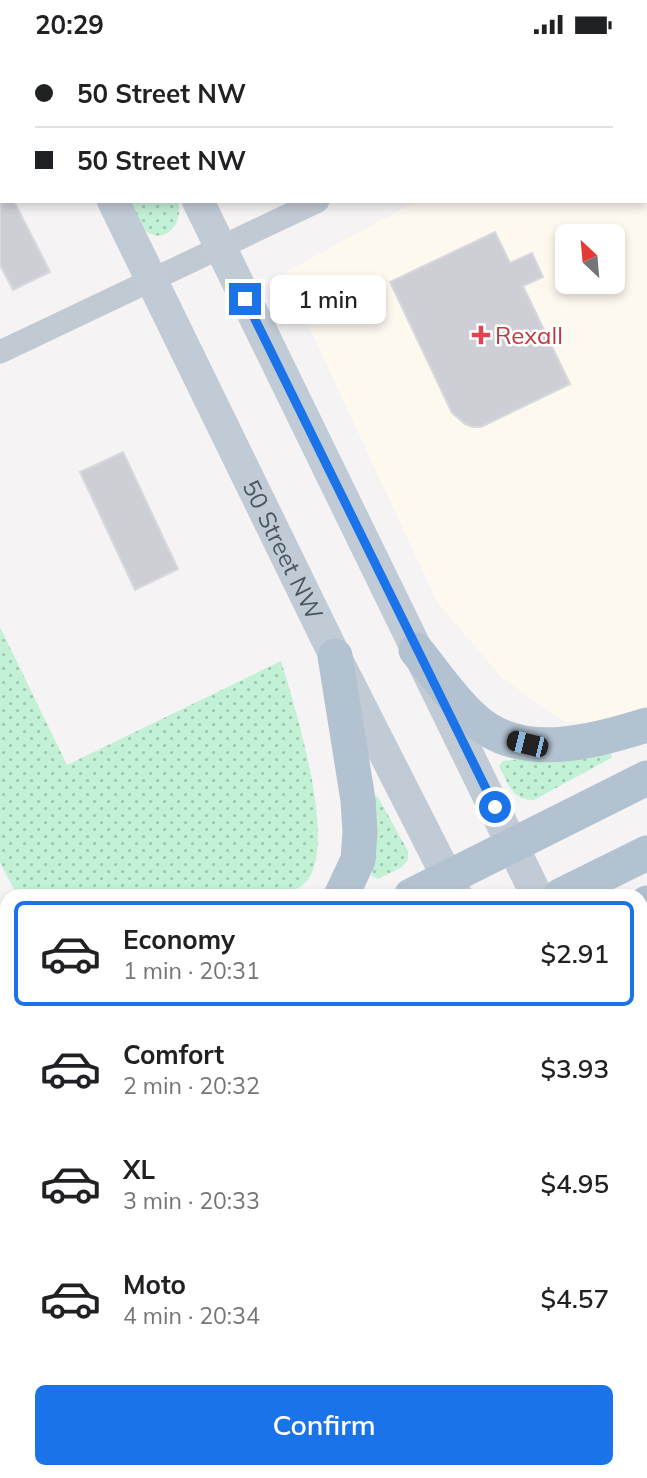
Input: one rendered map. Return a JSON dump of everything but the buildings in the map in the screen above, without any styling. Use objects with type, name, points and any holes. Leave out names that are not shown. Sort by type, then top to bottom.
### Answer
[{"type":"main road","name":"50 Street NW","points":[[114,203],[335,656],[459,889]]},
{"type":"main road","points":[[199,203],[534,889]]},
{"type":"main road","points":[[416,650],[472,718],[498,737],[527,744],[555,745],[589,740],[647,725]]},
{"type":"main road","points":[[335,656],[358,800],[360,832],[358,860],[344,889]]},
{"type":"main road","points":[[461,889],[513,845],[647,778]]},
{"type":"main road","points":[[574,889],[647,853]]},
{"type":"street","points":[[0,352],[314,203]]},
{"type":"shaded area","points":[[412,203],[647,203],[647,717],[639,720],[564,722],[501,677],[437,602],[284,273]]},
{"type":"green space","points":[[130,203],[178,203],[178,220],[174,227],[162,235],[148,232],[136,217]]},
{"type":"green space","points":[[0,627],[67,765],[281,661],[303,740],[316,807],[318,838],[315,864],[306,882],[298,888],[14,889],[0,863]]},
{"type":"green space","points":[[607,749],[612,753],[611,758],[534,800],[527,800],[516,794],[499,766],[503,761]]},
{"type":"green space","points":[[373,795],[378,797],[408,851],[408,860],[402,867],[378,879],[372,876]]},
{"type":"place","name":"Rexall","points":[[481,335]]},
{"type":"route","points":[[245,299],[495,807]]}]
